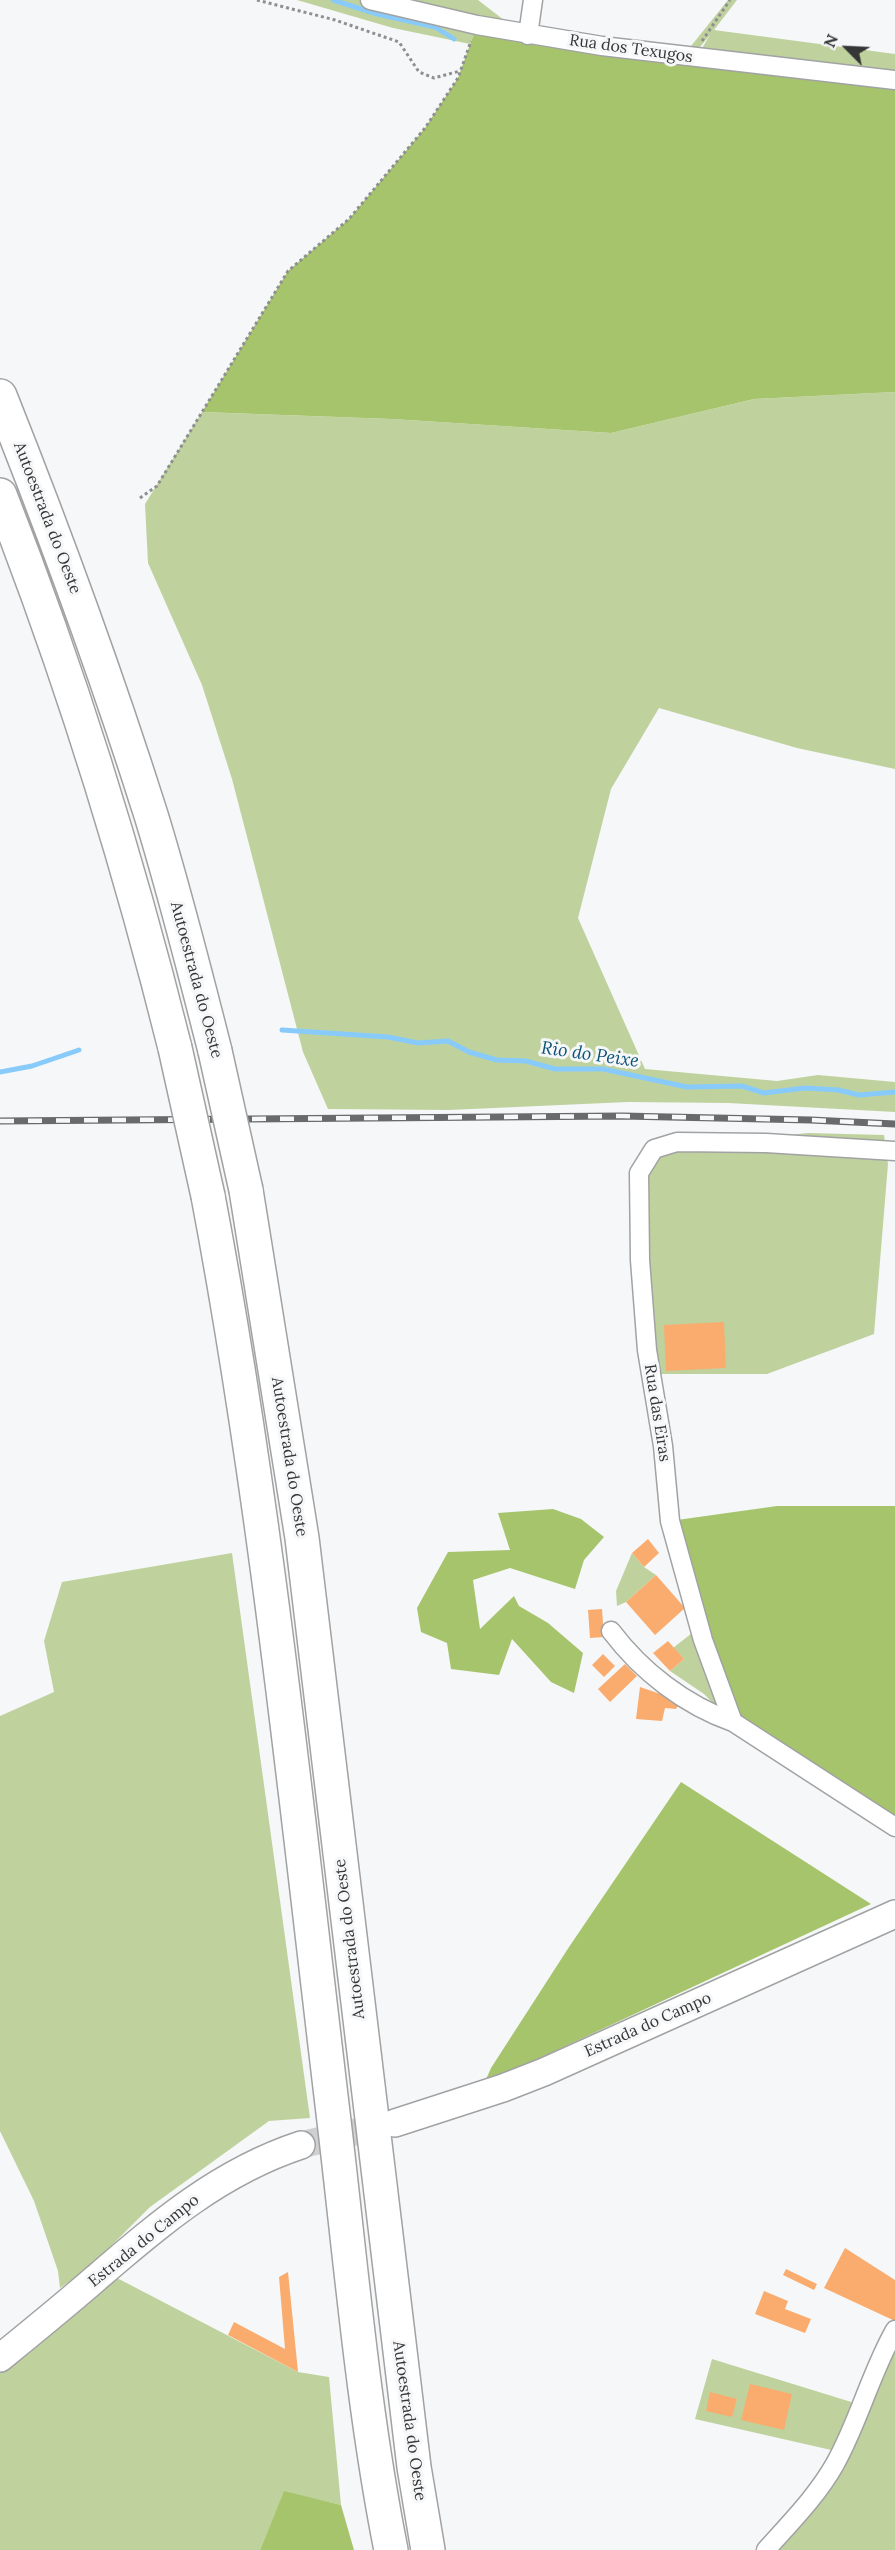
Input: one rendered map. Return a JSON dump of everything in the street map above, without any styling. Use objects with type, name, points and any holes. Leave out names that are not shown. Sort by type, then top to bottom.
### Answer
[{"type":"highway","name":"Autoestrada do Oeste","points":[[0,396],[77,596],[152,817],[215,1051],[246,1190],[302,1538],[414,2467],[428,2550]]},
{"type":"highway","points":[[0,495],[24,556],[88,740],[122,852],[175,1048],[208,1196],[229,1306],[264,1548],[358,2326],[391,2550]]},
{"type":"street","name":"Rua dos Texugos","points":[[370,0],[477,25],[528,34],[691,58],[895,80]]},
{"type":"street","points":[[528,34],[533,0]]},
{"type":"street","name":"Rua das Eiras","points":[[733,1722],[703,1640],[670,1521],[663,1446],[646,1339],[640,1260],[639,1173],[654,1149],[677,1142],[766,1143],[895,1151]]},
{"type":"street","points":[[611,1631],[627,1652],[663,1683],[708,1713],[733,1722],[895,1827]]},
{"type":"street","name":"Estrada do Campo","points":[[395,2123],[503,2088],[544,2072],[895,1914]]},
{"type":"street","name":"Estrada do Campo","points":[[0,2358],[171,2215],[233,2175],[265,2158],[301,2145]]},
{"type":"street","points":[[766,2550],[816,2492],[834,2466],[895,2330]]},
{"type":"path","points":[[257,0],[335,20],[399,42],[419,72],[434,78],[460,71]]},
{"type":"path","points":[[691,58],[730,0]]},
{"type":"path","points":[[140,498],[157,486],[288,271],[349,219],[425,128],[460,71],[477,25]]},
{"type":"green space","points":[[297,0],[478,0],[522,34],[477,25],[470,44],[393,28]]},
{"type":"green space","points":[[728,0],[737,0],[714,30],[895,54],[895,80],[696,58],[710,35],[691,58],[683,56]]},
{"type":"green space","points":[[477,25],[895,80],[895,392],[754,399],[611,433],[392,419],[202,412],[288,271],[349,219],[425,128],[458,78]]},
{"type":"green space","points":[[895,392],[895,769],[797,748],[659,708],[611,789],[578,918],[645,1069],[777,1081],[818,1075],[895,1082],[895,1112],[728,1103],[628,1102],[449,1110],[328,1109],[303,1052],[232,779],[202,685],[148,563],[145,504],[202,412],[392,419],[611,433],[754,399]]},
{"type":"green space","points":[[808,1133],[884,1135],[888,1164],[874,1334],[767,1374],[651,1374],[639,1196],[654,1149]]},
{"type":"green space","points":[[777,1506],[895,1506],[895,1827],[733,1722],[670,1521]]},
{"type":"green space","points":[[553,1509],[581,1519],[604,1537],[584,1560],[575,1589],[510,1568],[473,1580],[480,1629],[514,1596],[519,1606],[548,1623],[583,1653],[574,1693],[551,1682],[512,1639],[499,1675],[451,1669],[447,1643],[421,1632],[417,1608],[448,1552],[510,1550],[498,1513]]},
{"type":"green space","points":[[232,1553],[310,2118],[269,2121],[150,2207],[88,2269],[60,2288],[58,2271],[34,2201],[0,2131],[0,1716],[54,1692],[44,1641],[62,1582]]},
{"type":"green space","points":[[632,1553],[644,1567],[656,1575],[626,1602],[617,1606],[616,1591]]},
{"type":"green space","points":[[692,1633],[718,1708],[704,1694],[670,1671],[684,1659],[673,1648]]},
{"type":"green space","points":[[681,1782],[871,1904],[484,2084],[491,2068],[569,1947]]},
{"type":"green space","points":[[115,2277],[298,2372],[329,2377],[341,2505],[284,2492],[260,2550],[0,2550],[0,2368]]},
{"type":"green space","points":[[895,2330],[895,2550],[766,2550],[816,2492]]},
{"type":"green space","points":[[712,2359],[861,2405],[840,2452],[695,2419]]},
{"type":"green space","points":[[284,2491],[341,2505],[354,2550],[260,2550]]},
{"type":"building","points":[[724,1322],[726,1368],[666,1371],[664,1325]]},
{"type":"building","points":[[648,1539],[659,1553],[644,1567],[632,1553]]},
{"type":"building","points":[[656,1575],[685,1608],[655,1635],[626,1602]]},
{"type":"building","points":[[602,1609],[604,1637],[590,1638],[588,1610]]},
{"type":"building","points":[[668,1641],[684,1659],[670,1671],[653,1653]]},
{"type":"building","points":[[603,1654],[615,1666],[604,1677],[592,1665]]},
{"type":"building","points":[[625,1664],[637,1676],[610,1702],[598,1689]]},
{"type":"building","points":[[640,1687],[681,1701],[676,1709],[665,1708],[662,1721],[636,1719]]},
{"type":"building","points":[[845,2248],[895,2280],[895,2321],[824,2288]]},
{"type":"building","points":[[786,2269],[817,2284],[814,2290],[783,2275]]},
{"type":"building","points":[[288,2272],[298,2372],[228,2335],[234,2322],[285,2349],[279,2277]]},
{"type":"building","points":[[764,2291],[788,2301],[785,2309],[811,2319],[805,2333],[755,2314]]},
{"type":"building","points":[[750,2384],[792,2394],[784,2430],[741,2420]]},
{"type":"building","points":[[710,2392],[737,2399],[732,2417],[706,2411]]},
{"type":"waterway","points":[[333,0],[377,14],[435,27],[454,39]]},
{"type":"waterway","name":"Rio do Peixe","points":[[282,1030],[388,1037],[418,1043],[448,1041],[469,1052],[497,1060],[526,1061],[555,1069],[603,1069],[687,1087],[742,1086],[764,1093],[805,1088],[838,1090],[859,1095],[895,1092]]},
{"type":"waterway","points":[[0,1072],[32,1066],[79,1050]]},
{"type":"tunnel","points":[[301,2145],[393,2123]]},
{"type":"railway","points":[[0,1121],[622,1116],[895,1124]]}]
